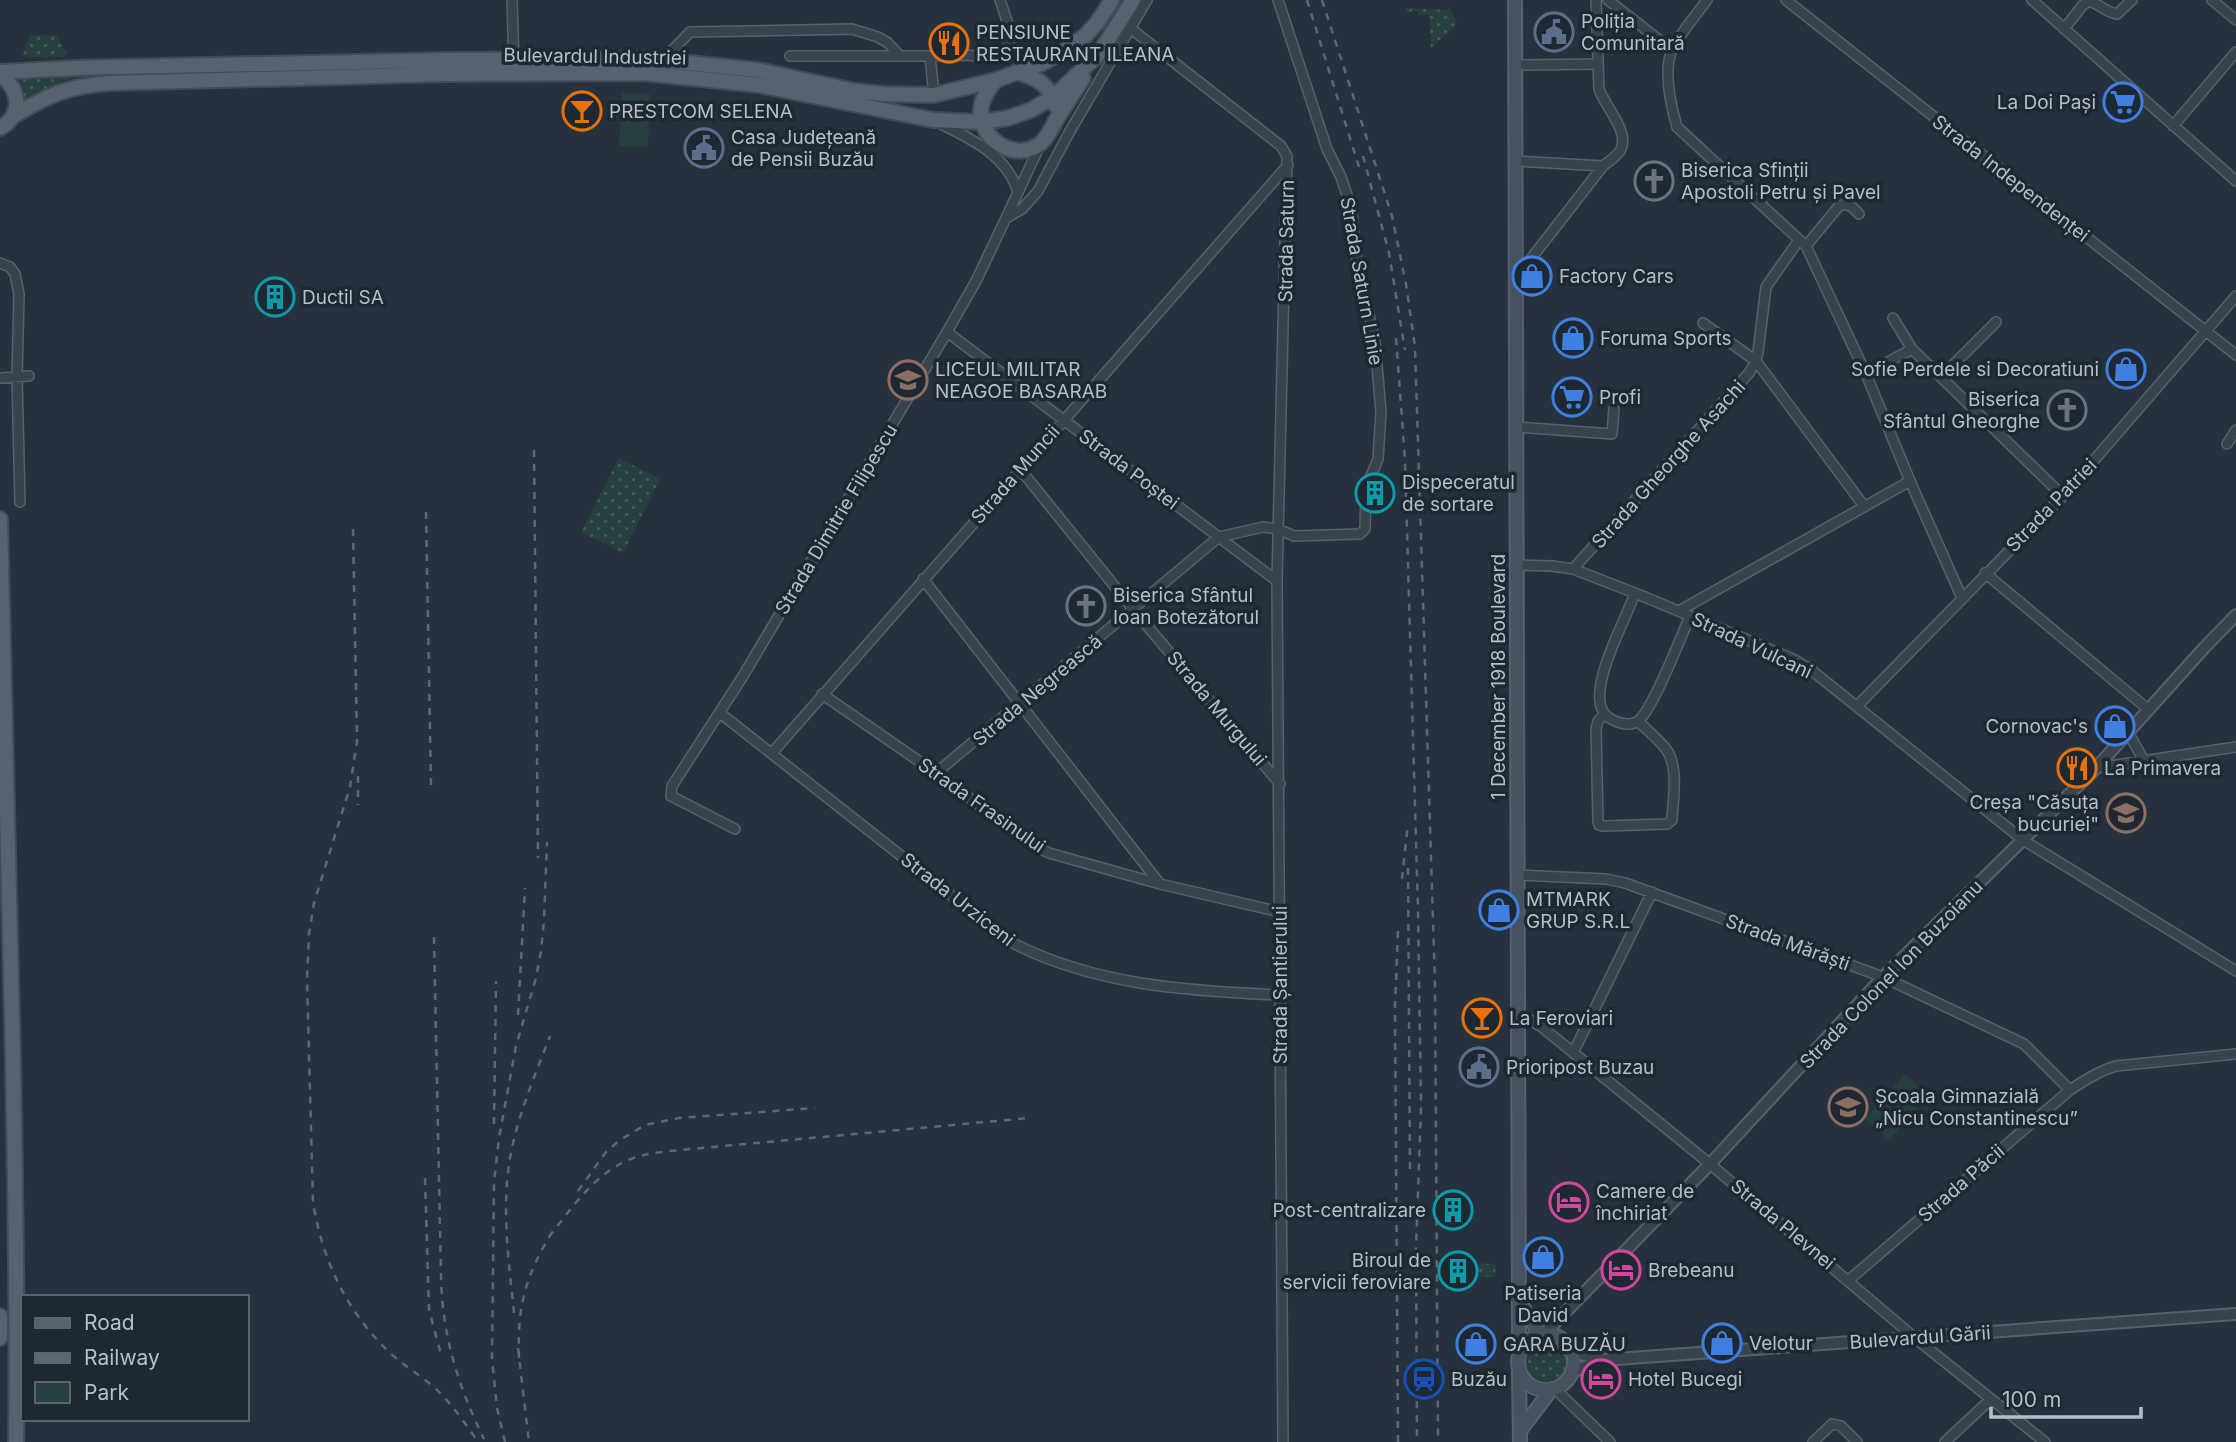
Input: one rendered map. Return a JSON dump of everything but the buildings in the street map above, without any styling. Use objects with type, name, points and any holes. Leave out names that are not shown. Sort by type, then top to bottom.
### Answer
[{"type":"main road","name":"Bulevardul Industriei","points":[[6,124],[57,92],[84,85],[663,60],[757,70],[884,94],[934,94],[996,80],[1043,63],[1064,51],[1097,23],[1112,0]]},
{"type":"main road","name":"Bulevardul Industriei","points":[[0,74],[75,68],[514,66],[701,78],[759,85],[933,120],[981,122],[1019,114],[1054,97],[1098,55],[1133,0]]},
{"type":"main road","name":"1 December 1918 Boulevard","points":[[1515,0],[1518,1353]]},
{"type":"main road","points":[[996,80],[983,99],[981,122],[990,138],[1002,146],[1025,150],[1041,143],[1098,55]]},
{"type":"main road","points":[[1016,72],[1041,81],[1054,97],[1055,122]]},
{"type":"main road","points":[[0,74],[14,89],[17,108],[6,124],[0,143]]},
{"type":"main road","points":[[0,519],[5,899],[18,1348],[16,1442]]},
{"type":"main road","points":[[1517,1297],[1543,1333]]},
{"type":"main road","points":[[0,1316],[0,1338]]},
{"type":"main road","points":[[1543,1333],[1552,1334],[1565,1340],[1573,1352],[1573,1372],[1562,1385],[1553,1390],[1520,1437],[1518,1353],[1527,1340],[1543,1333]]},
{"type":"main road","points":[[1519,1371],[1531,1386],[1541,1390],[1553,1390]]},
{"type":"street","points":[[512,0],[514,66]]},
{"type":"street","points":[[790,56],[997,57],[1006,54],[1011,33],[1000,0]]},
{"type":"street","name":"Strada Dimitrie Filipescu","points":[[735,829],[671,796],[672,786],[720,713],[947,332],[982,270],[1006,218],[1022,209],[1038,191],[1147,0]]},
{"type":"street","name":"Strada Saturn Linie","points":[[1278,0],[1327,149],[1341,177],[1354,217],[1355,250],[1375,342],[1381,397],[1378,459],[1366,488],[1365,529],[1360,534],[1294,536],[1278,529]]},
{"type":"street","points":[[1516,278],[1603,166],[1620,152],[1622,146],[1619,126],[1599,89],[1595,0]]},
{"type":"street","points":[[1608,0],[1672,50]]},
{"type":"street","points":[[1707,0],[1672,50],[1669,87],[1677,127],[1802,243],[1866,374],[1962,598]]},
{"type":"street","name":"Strada Independenței","points":[[1786,0],[2236,355]]},
{"type":"street","points":[[2032,0],[2236,181]]},
{"type":"street","points":[[2064,29],[2089,1],[2117,14],[2132,0]]},
{"type":"street","points":[[2212,0],[2236,20]]},
{"type":"street","name":"Strada Saturn","points":[[1130,28],[1281,146],[1287,156],[1278,529]]},
{"type":"street","points":[[663,60],[690,32],[740,30],[852,29],[878,37],[900,56]]},
{"type":"street","points":[[2173,126],[2236,52]]},
{"type":"street","points":[[930,56],[934,94]]},
{"type":"street","points":[[1515,65],[1598,64]]},
{"type":"street","points":[[933,120],[976,141],[1011,175],[1018,193]]},
{"type":"street","points":[[990,138],[1001,165]]},
{"type":"street","points":[[1006,218],[1041,143]]},
{"type":"street","points":[[1516,161],[1603,166]]},
{"type":"street","name":"Strada Muncii","points":[[772,753],[1287,164]]},
{"type":"street","name":"Strada Gheorghe Asachi","points":[[1573,569],[1749,373],[1756,361],[1766,287],[1802,243],[1839,206],[1852,206],[1859,214]]},
{"type":"street","points":[[0,263],[10,267],[18,281],[20,502]]},
{"type":"street","name":"Strada Patriei","points":[[1857,705],[2063,496],[2236,296]]},
{"type":"street","points":[[1894,318],[1912,349],[2063,496]]},
{"type":"street","points":[[1941,377],[1996,322]]},
{"type":"street","points":[[1703,323],[1756,361],[1864,506]]},
{"type":"street","name":"Strada Poștei","points":[[947,332],[1278,580]]},
{"type":"street","points":[[1866,374],[1912,349]]},
{"type":"street","points":[[0,378],[29,376]]},
{"type":"street","points":[[1516,427],[1612,434],[1614,409]]},
{"type":"street","points":[[2227,444],[2236,430]]},
{"type":"street","name":"Strada Murgului","points":[[1020,469],[1280,784]]},
{"type":"street","points":[[1679,611],[1910,481]]},
{"type":"street","name":"Strada Negrească","points":[[936,773],[1219,537],[1258,527],[1278,529]]},
{"type":"street","name":"Strada Șantierului","points":[[1278,529],[1283,1442]]},
{"type":"street","name":"Strada Vulcani","points":[[1516,565],[1573,569],[1690,615],[1811,669],[2023,839],[2236,971]]},
{"type":"street","points":[[1985,573],[2149,710]]},
{"type":"street","points":[[923,579],[1160,884]]},
{"type":"street","points":[[1604,715],[1600,698],[1601,684],[1635,593]]},
{"type":"street","points":[[1604,715],[1622,723],[1631,724],[1638,721],[1656,691],[1690,615]]},
{"type":"street","name":"Strada Colonel Ion Buzoianu","points":[[1543,1333],[1710,1164],[1883,977],[2096,768],[2236,615]]},
{"type":"street","name":"Strada Frasinului","points":[[822,694],[936,773],[1033,845],[1049,853],[1160,884],[1280,912]]},
{"type":"street","name":"Strada Urziceni","points":[[720,713],[1009,941],[1022,948],[1064,965],[1144,984],[1188,990],[1279,995]]},
{"type":"street","points":[[1604,715],[1598,721],[1596,729],[1598,821],[1599,825],[1604,826],[1667,824],[1672,820],[1671,758],[1666,749],[1638,721]]},
{"type":"street","points":[[2128,732],[2144,761]]},
{"type":"street","points":[[2096,768],[2236,747]]},
{"type":"street","name":"Strada Mărăști","points":[[1518,875],[1606,879],[1626,883],[1883,977],[2024,1044],[2070,1090]]},
{"type":"street","points":[[1573,1053],[1652,892]]},
{"type":"street","name":"Strada Plevnei","points":[[1517,1012],[1543,1028],[1710,1164],[1915,1338],[2045,1442]]},
{"type":"street","name":"Strada Păcii","points":[[1849,1280],[2070,1090],[2104,1069],[2236,1054]]},
{"type":"street","name":"Bulevardul Gării","points":[[1573,1372],[1603,1360],[2236,1314]]},
{"type":"street","name":"Bulevardul Gării","points":[[1573,1352],[1603,1360]]},
{"type":"street","points":[[1553,1390],[1610,1442]]},
{"type":"street","points":[[1945,1442],[1991,1399]]},
{"type":"street","points":[[1813,1442],[1832,1424],[1841,1426],[1857,1442]]},
{"type":"green space","points":[[1448,6],[1457,22],[1455,27],[1431,48],[1429,15],[1418,15],[1417,11],[1406,12],[1406,8],[1447,10]]},
{"type":"green space","points":[[30,35],[57,35],[66,53],[64,57],[24,57]]},
{"type":"green space","points":[[178,70],[152,74],[86,76],[65,80],[44,90],[20,110],[9,77]]},
{"type":"green space","points":[[622,93],[650,94],[648,147],[619,146]]},
{"type":"green space","points":[[619,458],[660,479],[623,553],[581,532]]},
{"type":"green space","points":[[1905,1074],[1929,1095],[1889,1140],[1865,1119]]},
{"type":"green space","points":[[1465,1263],[1496,1264],[1495,1277],[1465,1280]]},
{"type":"green space","points":[[1546,1340],[1561,1347],[1568,1362],[1561,1377],[1546,1384],[1531,1377],[1524,1362],[1531,1347]]},
{"type":"railway","points":[[1307,0],[1359,167]]},
{"type":"railway","points":[[1322,0],[1392,216],[1415,347],[1435,984],[1438,1442]]},
{"type":"railway","points":[[1363,156],[1389,253],[1405,350]]},
{"type":"railway","points":[[1396,338],[1405,460],[1418,911],[1421,1107],[1416,1249],[1417,1442]]},
{"type":"railway","points":[[534,450],[538,858]]},
{"type":"railway","points":[[426,512],[431,785]]},
{"type":"railway","points":[[353,529],[357,741],[350,787],[314,903],[309,934],[307,981],[313,1202],[323,1244],[348,1302],[389,1352],[441,1394],[478,1442]]},
{"type":"railway","points":[[358,776],[358,805]]},
{"type":"railway","points":[[1402,879],[1408,823]]},
{"type":"railway","points":[[505,1442],[497,1408],[492,1359],[494,1182],[516,1046],[541,951],[547,842]]},
{"type":"railway","points":[[1408,868],[1410,1169]]},
{"type":"railway","points":[[518,1015],[525,888]]},
{"type":"railway","points":[[1398,931],[1395,1007],[1398,1442]]},
{"type":"railway","points":[[434,937],[444,1319],[459,1380],[484,1439]]},
{"type":"railway","points":[[494,1124],[496,981]]},
{"type":"railway","points":[[514,1313],[506,1220],[509,1164],[521,1115],[550,1036]]},
{"type":"railway","points":[[578,1191],[606,1152],[645,1125],[679,1118],[815,1108]]},
{"type":"railway","points":[[549,1237],[574,1205],[603,1175],[639,1156],[1029,1118]]},
{"type":"railway","points":[[425,1178],[429,1310],[442,1358]]},
{"type":"railway","points":[[519,1358],[520,1322],[525,1290],[536,1261],[554,1229]]},
{"type":"railway","points":[[518,1348],[529,1442]]},
{"type":"place","name":"Poliția Comunitară","points":[[1554,32]]},
{"type":"place","name":"PENSIUNE RESTAURANT ILEANA","points":[[949,43]]},
{"type":"place","name":"La Doi Pași","points":[[2123,102]]},
{"type":"place","name":"PRESTCOM SELENA","points":[[582,111]]},
{"type":"place","name":"Casa Județeană de Pensii Buzău","points":[[704,148]]},
{"type":"place","name":"Biserica Sfinții Apostoli Petru și Pavel","points":[[1654,181]]},
{"type":"place","name":"Factory Cars","points":[[1532,276]]},
{"type":"place","name":"Ductil SA","points":[[275,297]]},
{"type":"place","name":"Foruma Sports","points":[[1573,338]]},
{"type":"place","name":"Sofie Perdele si Decoratiuni","points":[[2126,369]]},
{"type":"place","name":"LICEUL MILITAR NEAGOE BASARAB","points":[[908,380]]},
{"type":"place","name":"Profi","points":[[1572,397]]},
{"type":"place","name":"Biserica Sfântul Gheorghe","points":[[2067,410]]},
{"type":"place","name":"Dispeceratul de sortare","points":[[1375,493]]},
{"type":"place","name":"Biserica Sfântul Ioan Botezătorul","points":[[1086,606]]},
{"type":"place","name":"Cornovac's","points":[[2115,726]]},
{"type":"place","name":"La Primavera","points":[[2077,768]]},
{"type":"place","name":"Creșa \"Căsuța bucuriei\"","points":[[2126,813]]},
{"type":"place","name":"MTMARK GRUP S.R.L","points":[[1499,910]]},
{"type":"place","name":"La Feroviari","points":[[1482,1018]]},
{"type":"place","name":"Prioripost Buzau","points":[[1479,1067]]},
{"type":"place","name":"Școala Gimnazială „Nicu Constantinescu”","points":[[1848,1107]]},
{"type":"place","name":"Camere de închiriat","points":[[1569,1202]]},
{"type":"place","name":"Post-centralizare","points":[[1453,1210]]},
{"type":"place","name":"Patiseria David","points":[[1543,1257]]},
{"type":"place","name":"Brebeanu","points":[[1621,1270]]},
{"type":"place","name":"Biroul de servicii feroviare","points":[[1458,1271]]},
{"type":"place","name":"Velotur","points":[[1722,1343]]},
{"type":"place","name":"GARA BUZĂU","points":[[1476,1344]]},
{"type":"place","name":"Buzău","points":[[1424,1379]]},
{"type":"place","name":"Hotel Bucegi","points":[[1601,1379]]}]
